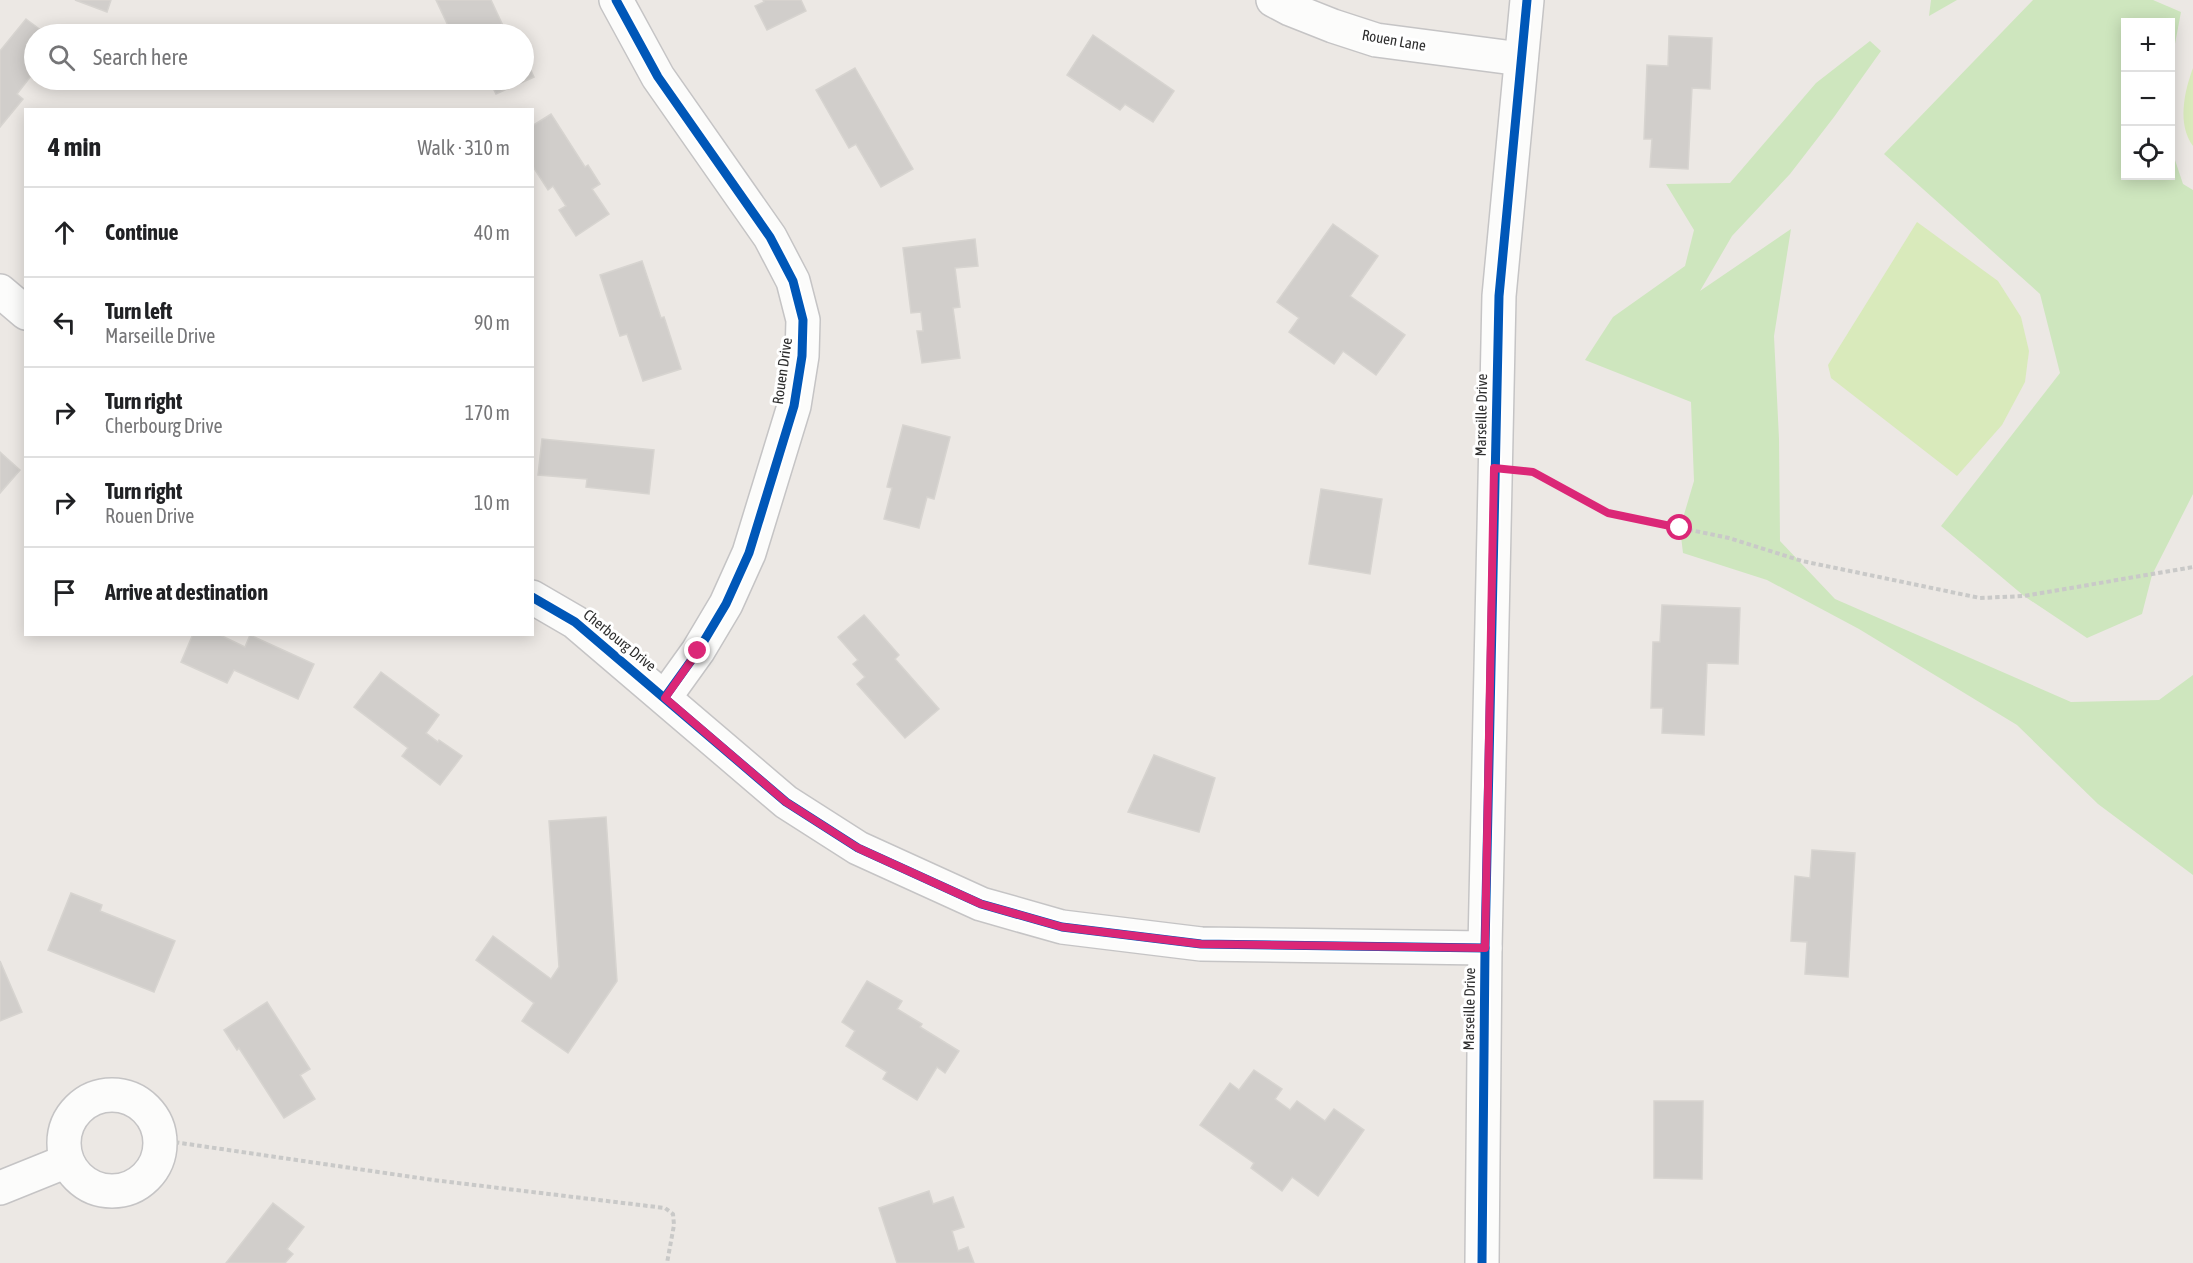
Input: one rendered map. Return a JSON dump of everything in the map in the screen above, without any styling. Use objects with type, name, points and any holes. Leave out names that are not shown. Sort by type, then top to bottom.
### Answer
[{"type":"street","name":"Rouen Drive","points":[[616,0],[658,77],[770,237],[793,281],[803,320],[802,356],[794,406],[749,553],[726,604],[698,651],[665,698]]},
{"type":"street","name":"Rouen Lane","points":[[1273,0],[1333,26],[1376,40],[1521,59]]},
{"type":"street","name":"Marseille Drive","points":[[1482,1263],[1485,948],[1498,296],[1527,0]]},
{"type":"street","points":[[0,291],[24,311]]},
{"type":"street","name":"Cherbourg Drive","points":[[534,598],[575,622],[786,802],[858,848],[981,904],[1062,927],[1201,944],[1485,948]]},
{"type":"street","points":[[109,1095],[124,1096],[138,1102],[157,1126],[160,1140],[159,1156],[153,1170],[143,1181],[115,1192],[100,1191],[86,1184],[74,1174],[63,1146],[64,1131],[71,1117],[81,1106],[94,1098],[109,1095]]},
{"type":"street","points":[[0,1188],[67,1161]]},
{"type":"path","points":[[1494,468],[1533,472],[1608,513],[1729,538],[1802,561],[1980,598],[2024,596],[2193,567]]},
{"type":"path","points":[[160,1140],[433,1180],[665,1208],[673,1214],[674,1225],[667,1263]]},
{"type":"green space","points":[[1931,0],[1957,0],[1929,16]]},
{"type":"green space","points":[[2033,0],[2153,0],[2181,12],[2175,44],[2175,18],[2121,18],[2121,180],[2175,180],[2175,160],[2183,184],[2193,190],[2193,494],[2152,575],[2142,614],[2087,638],[2024,596],[1941,526],[2060,373],[2040,294],[1884,154]]},
{"type":"green space","points":[[1870,41],[1881,51],[1790,174],[1732,236],[1700,291],[1791,229],[1774,336],[1779,439],[1780,541],[1835,599],[2071,702],[2159,700],[2193,675],[2193,875],[2098,804],[2017,725],[1859,629],[1767,580],[1683,553],[1680,528],[1694,481],[1691,402],[1585,360],[1613,317],[1685,266],[1694,230],[1666,184],[1730,183],[1816,83]]},
{"type":"green space","points":[[2193,68],[2193,146],[2185,128],[2184,108]]},
{"type":"green space","points":[[1917,222],[1998,281],[2021,317],[2029,351],[2025,382],[2002,425],[1957,476],[1831,378],[1828,365]]},
{"type":"building","points":[[75,0],[111,0],[107,12]]},
{"type":"building","points":[[436,0],[491,0],[502,24],[447,24]]},
{"type":"building","points":[[763,0],[801,0],[806,11],[767,30],[755,6],[764,2]]},
{"type":"building","points":[[26,19],[33,24],[24,24],[24,85],[17,94],[23,99],[0,127],[0,51]]},
{"type":"building","points":[[1093,35],[1174,91],[1153,122],[1125,104],[1120,110],[1067,75]]},
{"type":"building","points":[[1669,36],[1712,38],[1710,89],[1692,88],[1688,169],[1650,167],[1652,139],[1644,139],[1647,65],[1668,66]]},
{"type":"building","points":[[855,68],[913,169],[881,187],[856,144],[849,148],[816,90]]},
{"type":"building","points":[[551,114],[585,167],[588,165],[600,184],[592,189],[609,214],[576,236],[559,210],[566,206],[553,186],[548,190],[534,168],[534,125]]},
{"type":"building","points":[[1333,224],[1378,256],[1350,296],[1405,335],[1376,375],[1343,351],[1334,364],[1289,332],[1299,318],[1277,302]]},
{"type":"building","points":[[975,239],[978,266],[955,268],[960,307],[953,308],[960,358],[922,363],[917,331],[923,331],[921,312],[911,313],[903,248]]},
{"type":"building","points":[[642,261],[681,369],[643,381],[627,334],[620,336],[600,275]]},
{"type":"building","points":[[903,425],[950,437],[934,499],[927,497],[919,528],[884,519],[892,488],[887,487]]},
{"type":"building","points":[[542,439],[654,450],[649,494],[586,487],[587,479],[538,475]]},
{"type":"building","points":[[0,452],[20,470],[0,493]]},
{"type":"building","points":[[1321,489],[1382,499],[1370,574],[1309,564]]},
{"type":"building","points":[[1662,605],[1740,608],[1738,664],[1707,663],[1704,735],[1662,733],[1663,708],[1651,708],[1653,642],[1660,642]]},
{"type":"building","points":[[864,615],[899,655],[895,659],[939,709],[905,738],[857,684],[865,677],[853,664],[858,660],[838,637]]},
{"type":"building","points":[[192,636],[222,636],[245,647],[250,636],[252,636],[314,664],[298,699],[234,670],[227,683],[181,662]]},
{"type":"building","points":[[381,672],[439,715],[426,733],[462,756],[440,785],[402,756],[408,748],[354,707]]},
{"type":"building","points":[[1154,755],[1215,778],[1199,832],[1128,812]]},
{"type":"building","points":[[606,817],[617,981],[568,1053],[522,1021],[534,1003],[476,960],[493,936],[551,979],[559,967],[549,821]]},
{"type":"building","points":[[1812,850],[1855,853],[1848,977],[1805,974],[1807,942],[1791,941],[1795,876],[1810,878]]},
{"type":"building","points":[[71,893],[102,905],[100,911],[175,941],[154,992],[48,950]]},
{"type":"building","points":[[0,961],[22,1012],[0,1021]]},
{"type":"building","points":[[867,981],[902,1001],[897,1009],[922,1024],[920,1027],[959,1051],[945,1073],[937,1067],[917,1100],[883,1079],[887,1072],[846,1046],[855,1031],[842,1022]]},
{"type":"building","points":[[267,1002],[310,1069],[300,1075],[315,1099],[284,1118],[239,1048],[237,1050],[224,1030]]},
{"type":"building","points":[[1254,1070],[1282,1089],[1275,1099],[1290,1110],[1297,1101],[1325,1121],[1334,1109],[1364,1130],[1318,1196],[1292,1177],[1282,1191],[1251,1168],[1254,1163],[1200,1125],[1230,1083],[1239,1090]]},
{"type":"building","points":[[1654,1101],[1703,1101],[1702,1179],[1654,1178]]},
{"type":"building","points":[[929,1191],[933,1204],[953,1197],[964,1227],[952,1231],[958,1251],[968,1247],[974,1263],[897,1263],[879,1208]]},
{"type":"building","points":[[273,1203],[304,1227],[287,1249],[293,1254],[285,1263],[226,1263]]},
{"type":"cycle path","points":[[616,0],[658,77],[770,237],[793,281],[803,320],[802,356],[794,406],[749,553],[726,604],[698,651],[665,697]]},
{"type":"cycle path","points":[[1482,1263],[1485,948],[1499,296],[1527,0]]},
{"type":"cycle path","points":[[534,598],[575,622],[786,802],[858,848],[981,904],[1062,927],[1201,944],[1485,948]]},
{"type":"route","points":[[698,651],[665,698],[786,802],[858,848],[981,904],[1062,927],[1201,944],[1485,948],[1494,468],[1533,472],[1608,513],[1680,528]]}]
